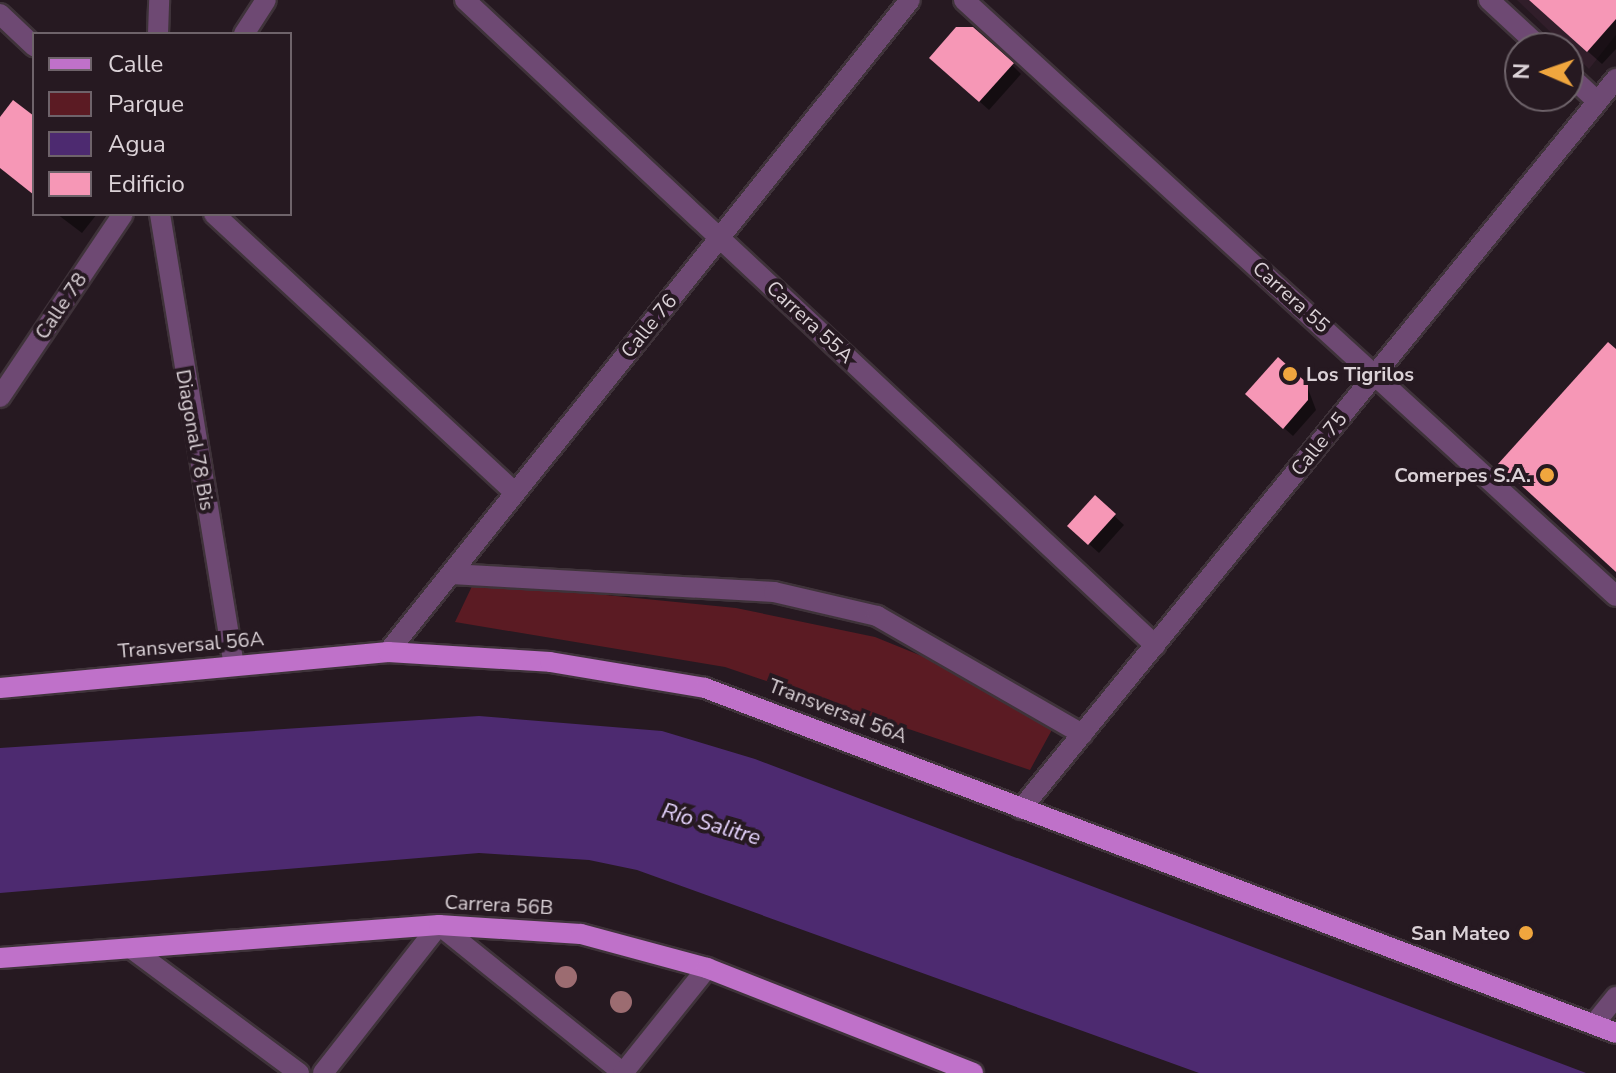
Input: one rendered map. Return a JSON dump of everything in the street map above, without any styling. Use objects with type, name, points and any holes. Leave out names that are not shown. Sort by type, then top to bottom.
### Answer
[{"type":"main road","name":"Transversal 56A","points":[[0,688],[388,652],[550,662],[705,688],[1616,1033]]},
{"type":"main road","name":"Carrera 56B","points":[[0,958],[439,925],[581,934],[707,968],[973,1073]]},
{"type":"street","points":[[158,32],[159,0]]},
{"type":"street","points":[[245,32],[266,0]]},
{"type":"street","name":"Carrera 55A","points":[[465,0],[1155,645]]},
{"type":"street","name":"Calle 76","points":[[388,652],[910,0]]},
{"type":"street","name":"Carrera 55","points":[[964,0],[1616,596]]},
{"type":"street","points":[[1489,0],[1524,32]]},
{"type":"street","points":[[0,14],[32,44]]},
{"type":"street","name":"Calle 75","points":[[1021,809],[1616,79]]},
{"type":"street","points":[[1584,89],[1597,101]]},
{"type":"street","name":"Calle 78","points":[[0,397],[122,216]]},
{"type":"street","name":"Diagonal 78 Bis","points":[[160,216],[234,665]]},
{"type":"street","points":[[216,216],[515,493]]},
{"type":"street","points":[[451,574],[774,592],[877,616],[1082,734]]},
{"type":"street","points":[[323,1073],[439,925],[623,1073],[707,968]]},
{"type":"street","points":[[132,949],[299,1073]]},
{"type":"street","points":[[1594,1024],[1616,997]]},
{"type":"shaded area","points":[[1517,0],[1616,0],[1616,35],[1589,69],[1584,64],[1584,32],[1550,32]]},
{"type":"green space","points":[[474,582],[736,608],[875,637],[976,678],[1054,726],[1030,770],[725,667],[455,622]]},
{"type":"water","name":"Río Salitre","points":[[479,716],[662,731],[755,759],[1586,1073],[1199,1073],[637,870],[589,860],[479,853],[0,893],[0,748]]},
{"type":"building","points":[[1529,0],[1616,0],[1616,19],[1587,52],[1584,49],[1584,32],[1565,32]]},
{"type":"building","points":[[956,27],[973,27],[1014,63],[979,102],[929,58]]},
{"type":"building","points":[[13,100],[32,114],[32,193],[0,168],[0,117]]},
{"type":"building","points":[[1608,342],[1616,349],[1616,572],[1498,464]]},
{"type":"building","points":[[1278,357],[1308,384],[1308,400],[1283,429],[1245,394]]},
{"type":"building","points":[[1095,495],[1116,514],[1088,545],[1067,526]]},
{"type":"place","name":"Los Tigrilos","points":[[1290,374]]},
{"type":"place","name":"Comerpes S.A.","points":[[1547,475]]},
{"type":"place","name":"San Mateo","points":[[1526,933]]}]
